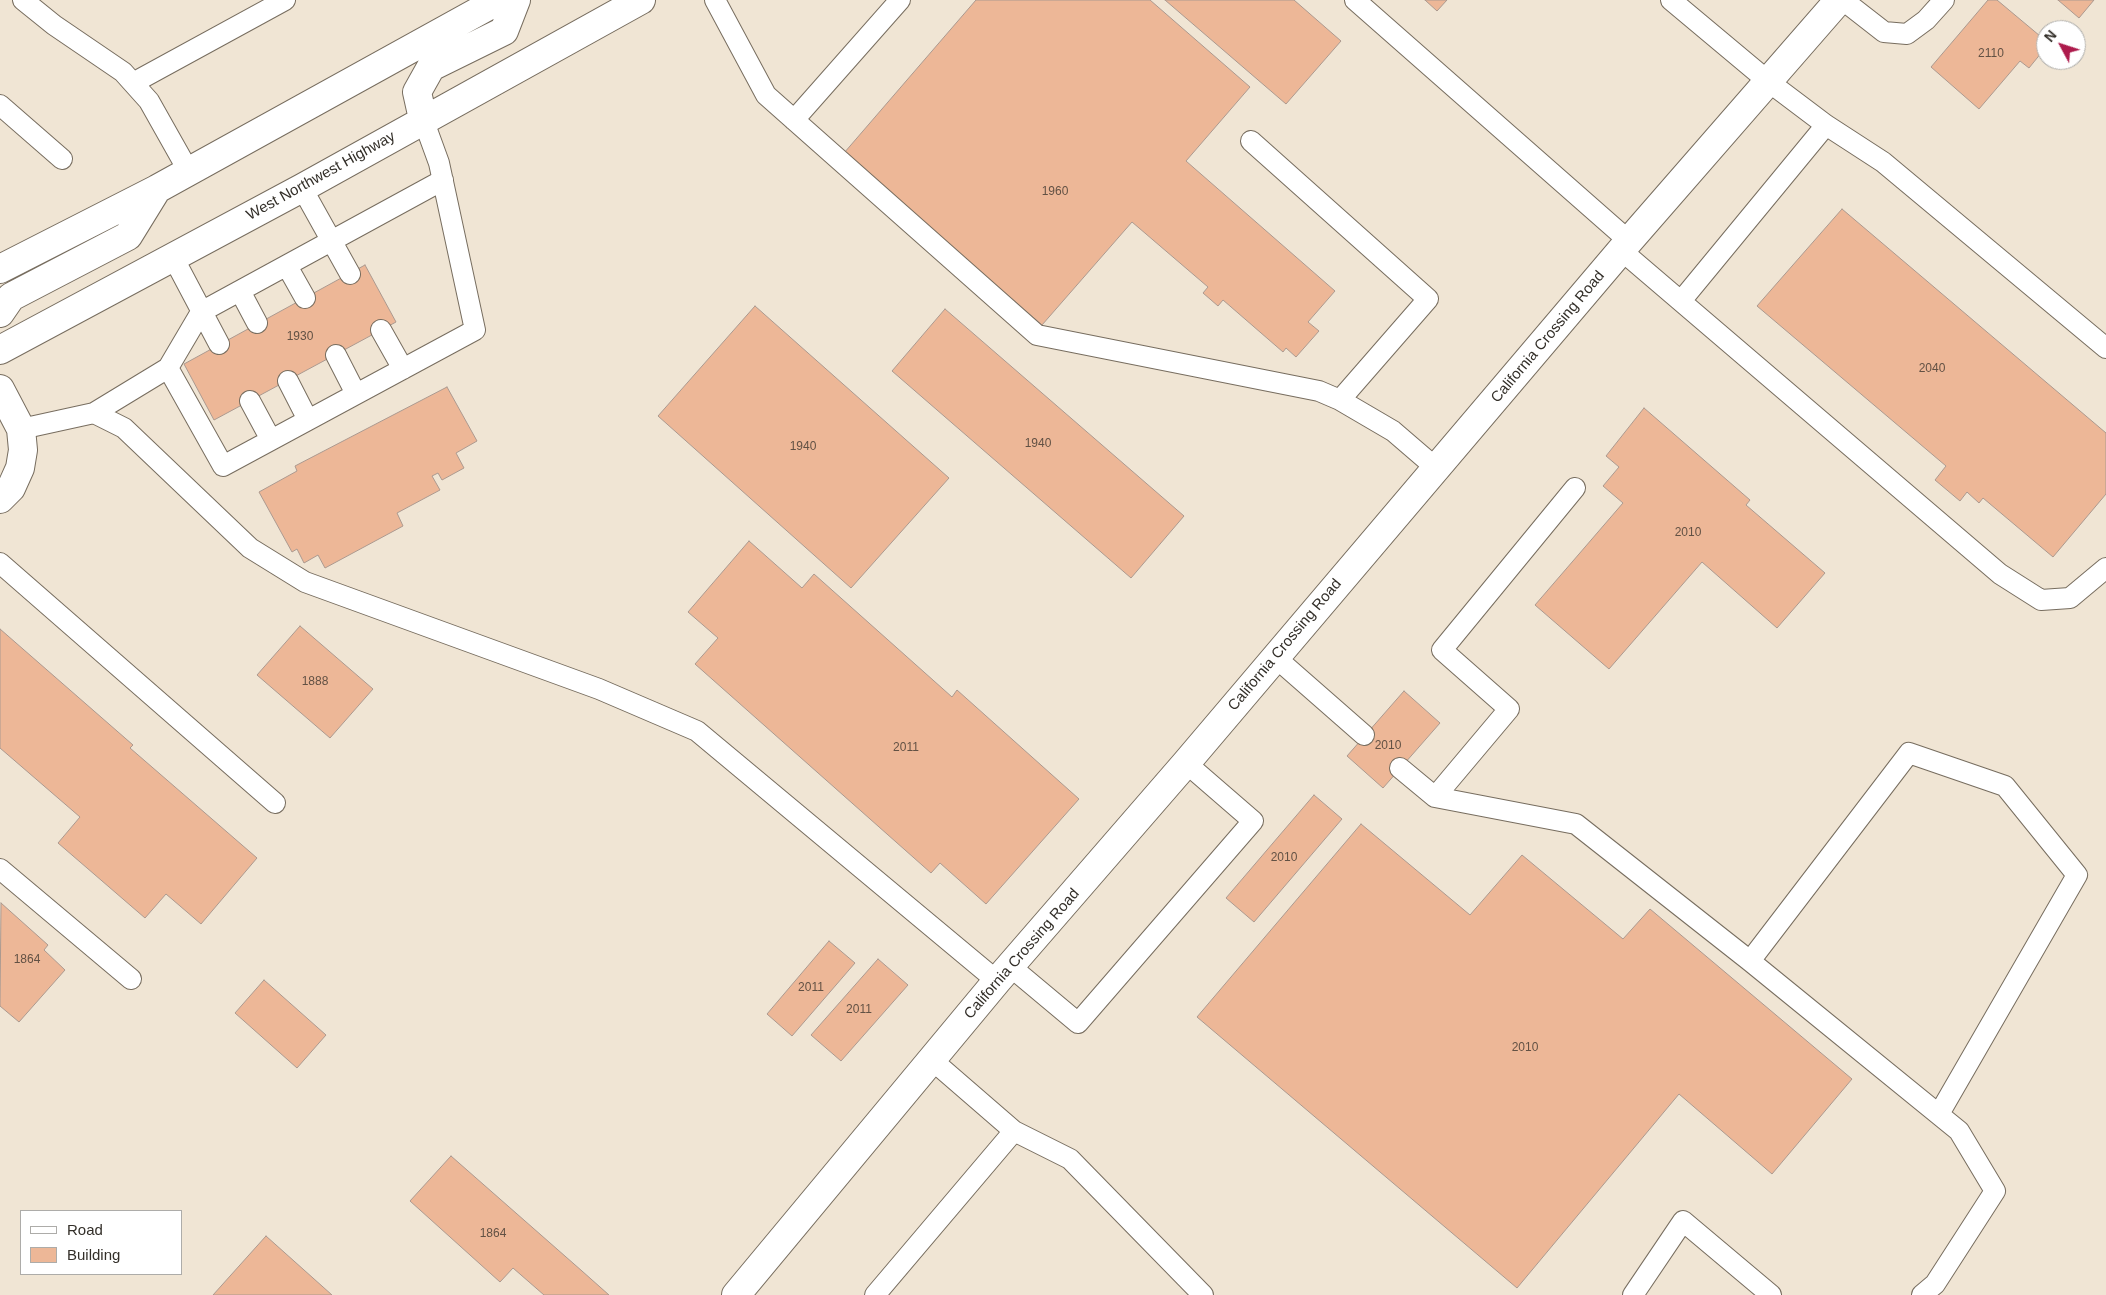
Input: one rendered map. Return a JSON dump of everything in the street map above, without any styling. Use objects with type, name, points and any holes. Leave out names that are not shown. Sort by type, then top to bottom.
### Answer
[{"type":"street","points":[[0,269],[189,172],[499,0]]},
{"type":"street","points":[[423,119],[417,92],[431,67],[504,31],[516,0]]},
{"type":"street","name":"West Northwest Highway","points":[[0,350],[302,188],[423,119],[641,0]]},
{"type":"street","name":"California Crossing Road","points":[[736,1295],[1004,974],[1186,763],[1625,246],[1839,0]]},
{"type":"street","points":[[0,313],[11,297],[128,236],[156,189]]},
{"type":"street","points":[[0,389],[21,429],[23,450],[20,468],[11,488],[0,499]]},
{"type":"lane","points":[[23,0],[54,25],[123,72],[149,101],[189,172]]},
{"type":"lane","points":[[133,84],[285,0]]},
{"type":"lane","points":[[715,0],[766,95],[1037,335],[1319,391],[1340,400],[1393,430],[1436,468]]},
{"type":"lane","points":[[794,120],[900,0]]},
{"type":"lane","points":[[1355,0],[1625,246],[1682,302],[2000,574],[2041,600],[2070,598],[2106,568]]},
{"type":"lane","points":[[1671,0],[1769,82],[1826,125],[1883,162],[2106,348]]},
{"type":"lane","points":[[1843,0],[1884,32],[1907,34],[1926,20],[1944,0]]},
{"type":"lane","points":[[0,105],[62,159]]},
{"type":"lane","points":[[168,368],[223,466],[475,330],[439,163],[423,119]]},
{"type":"lane","points":[[1682,302],[1826,125]]},
{"type":"lane","points":[[1251,140],[1428,298],[1340,400]]},
{"type":"lane","points":[[21,429],[94,413],[168,368],[201,312],[443,180]]},
{"type":"lane","points":[[302,188],[350,274]]},
{"type":"lane","points":[[173,257],[219,344]]},
{"type":"lane","points":[[287,266],[305,298]]},
{"type":"lane","points":[[240,291],[257,323]]},
{"type":"lane","points":[[381,330],[403,369]]},
{"type":"lane","points":[[336,355],[356,394]]},
{"type":"lane","points":[[288,381],[308,420]]},
{"type":"lane","points":[[250,401],[271,440]]},
{"type":"lane","points":[[94,413],[124,428],[250,548],[305,582],[599,689],[697,731],[1004,974],[1078,1023],[1253,821],[1186,763]]},
{"type":"lane","points":[[1435,796],[1509,709],[1442,650],[1575,488]]},
{"type":"lane","points":[[0,563],[275,803]]},
{"type":"lane","points":[[1275,657],[1364,735]]},
{"type":"lane","points":[[1750,961],[1909,753],[2006,786],[2077,874],[1939,1114]]},
{"type":"lane","points":[[1400,768],[1435,796],[1576,824],[1960,1130],[1996,1191],[1936,1284],[1922,1295]]},
{"type":"lane","points":[[0,869],[131,979]]},
{"type":"lane","points":[[932,1060],[1014,1131],[1070,1158],[1203,1295]]},
{"type":"lane","points":[[874,1295],[1014,1131]]},
{"type":"lane","points":[[1633,1295],[1683,1221],[1771,1295]]},
{"type":"building","points":[[976,0],[1150,0],[1250,87],[1186,161],[1335,291],[1308,322],[1319,331],[1296,357],[1286,348],[1283,352],[1223,300],[1218,306],[1203,293],[1208,287],[1132,222],[1042,325],[844,153]]},
{"type":"building","points":[[1165,0],[1294,0],[1341,41],[1286,104]]},
{"type":"building","points":[[1425,0],[1447,0],[1437,11]]},
{"type":"building","points":[[1988,0],[1997,0],[2036,33],[2036,59],[2029,68],[2020,61],[1979,109],[1931,67]]},
{"type":"building","points":[[2058,0],[2094,0],[2079,18]]},
{"type":"building","points":[[1842,209],[2106,433],[2106,494],[2053,557],[1983,498],[1979,503],[1967,492],[1960,501],[1935,480],[1946,466],[1757,306]]},
{"type":"building","points":[[365,265],[396,322],[214,420],[184,364]]},
{"type":"building","points":[[755,306],[949,478],[851,588],[658,416]]},
{"type":"building","points":[[945,309],[1184,516],[1131,578],[892,371]]},
{"type":"building","points":[[447,387],[477,441],[456,453],[464,468],[442,480],[438,473],[432,476],[440,490],[397,513],[403,526],[325,568],[318,555],[304,563],[297,549],[292,552],[259,492],[297,471],[295,466]]},
{"type":"building","points":[[1644,408],[1750,500],[1746,505],[1825,573],[1777,628],[1702,562],[1609,669],[1535,605],[1623,503],[1603,486],[1619,467],[1606,456]]},
{"type":"building","points":[[749,541],[802,588],[814,574],[952,697],[957,690],[1079,799],[986,904],[940,863],[931,873],[695,664],[718,638],[688,612]]},
{"type":"building","points":[[300,626],[373,689],[330,738],[257,675]]},
{"type":"building","points":[[0,629],[133,745],[130,748],[257,858],[201,924],[166,894],[145,918],[58,843],[80,817],[0,748]]},
{"type":"building","points":[[1404,691],[1440,723],[1383,788],[1347,756]]},
{"type":"building","points":[[1314,795],[1342,819],[1254,922],[1226,898]]},
{"type":"building","points":[[1361,824],[1470,915],[1522,855],[1623,939],[1650,909],[1852,1079],[1772,1174],[1679,1094],[1517,1288],[1197,1017]]},
{"type":"building","points":[[1,903],[48,945],[44,950],[65,970],[19,1022],[0,1006]]},
{"type":"building","points":[[829,941],[855,963],[792,1036],[767,1014]]},
{"type":"building","points":[[878,959],[908,985],[841,1061],[811,1035]]},
{"type":"building","points":[[264,980],[326,1035],[297,1068],[235,1013]]},
{"type":"building","points":[[451,1156],[609,1295],[544,1295],[513,1268],[500,1282],[410,1201]]},
{"type":"building","points":[[266,1236],[332,1295],[213,1295]]}]
